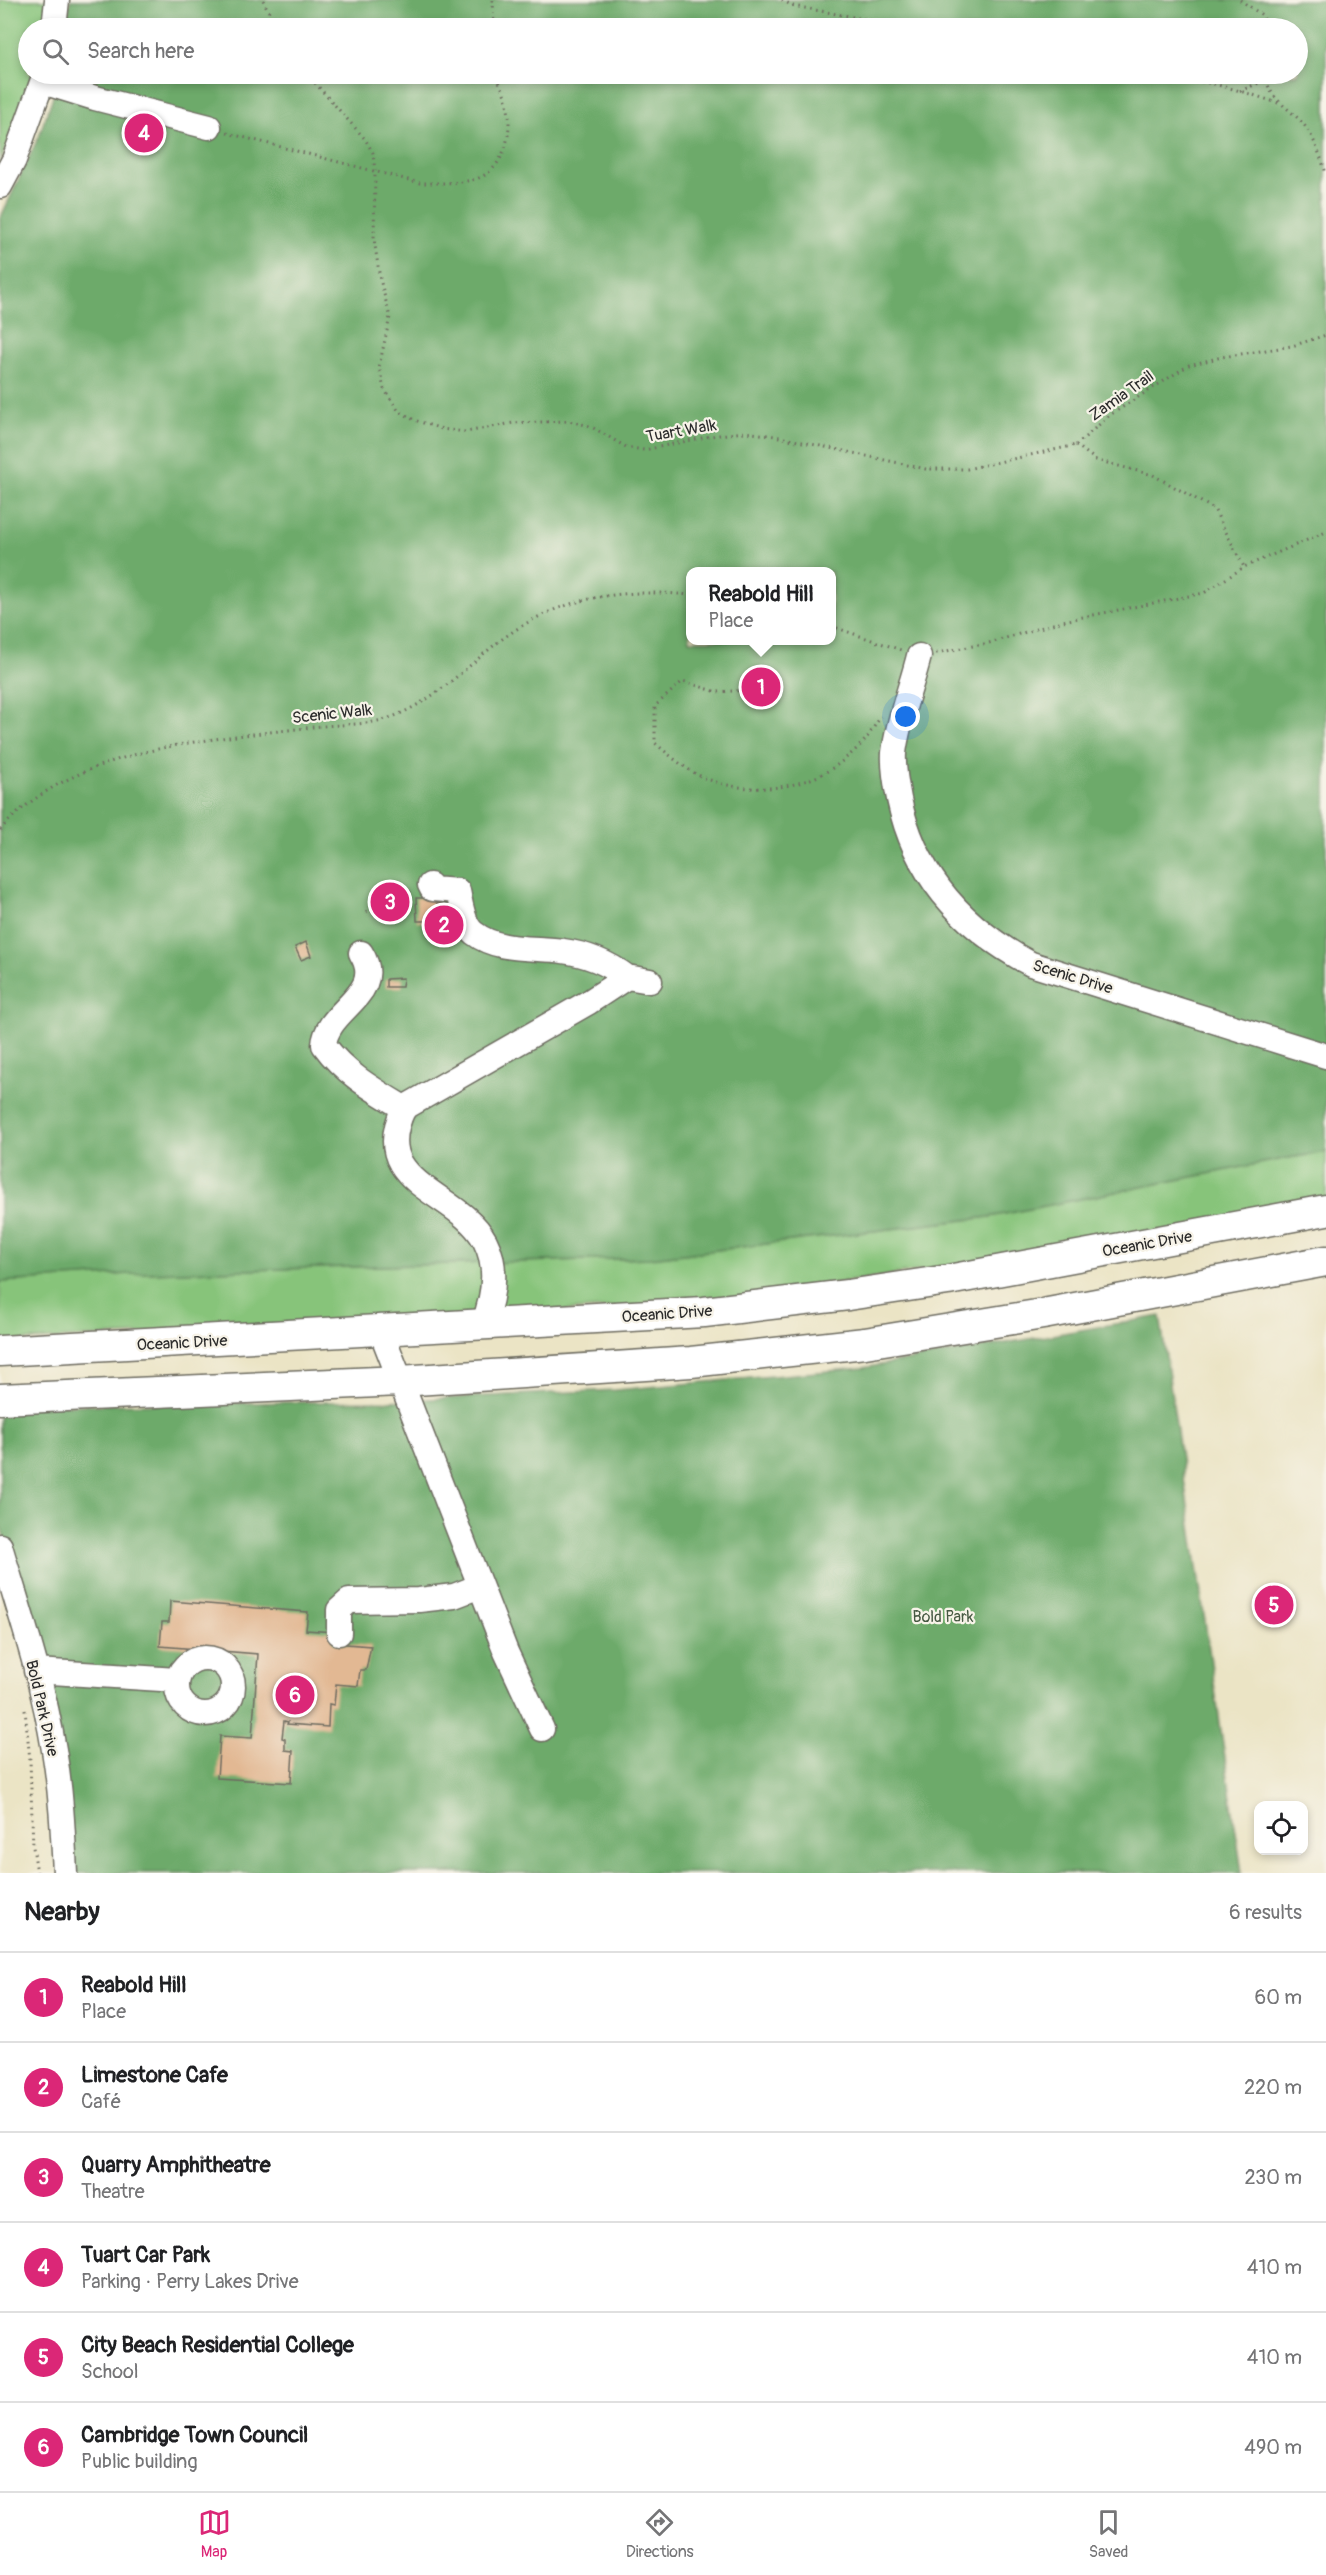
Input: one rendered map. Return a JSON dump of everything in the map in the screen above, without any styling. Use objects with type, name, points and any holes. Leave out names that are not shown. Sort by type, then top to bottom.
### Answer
[{"type":"main road","name":"Oceanic Drive","points":[[0,1351],[704,1312],[848,1295],[948,1280],[1326,1210]]},
{"type":"main road","points":[[0,1399],[400,1381],[691,1362],[865,1343],[1043,1314],[1326,1261]]},
{"type":"street","points":[[55,18],[57,0]]},
{"type":"street","points":[[0,186],[14,160],[42,84]]},
{"type":"street","points":[[59,84],[95,98],[209,128]]},
{"type":"street","name":"Scenic Drive","points":[[919,656],[898,729],[894,756],[896,784],[909,833],[932,880],[972,926],[1000,948],[1031,964],[1326,1056]]},
{"type":"street","points":[[430,885],[432,889],[458,891],[464,916],[472,933],[491,942],[514,948],[580,954],[638,979],[589,1002],[404,1108],[395,1125],[394,1145],[400,1162],[412,1178],[466,1218],[485,1240],[493,1281],[492,1298],[483,1326]]},
{"type":"street","points":[[361,953],[369,973],[364,987],[330,1025],[324,1035],[324,1045],[334,1060],[359,1081],[404,1108]]},
{"type":"street","points":[[381,1331],[506,1652],[542,1729]]},
{"type":"street","name":"Bold Park Drive","points":[[0,1546],[38,1678],[54,1748],[61,1799],[65,1873]]},
{"type":"street","points":[[339,1633],[339,1610],[349,1601],[419,1600],[454,1596],[480,1586]]},
{"type":"street","points":[[38,1678],[177,1686]]},
{"type":"path","points":[[263,0],[272,18]]},
{"type":"path","points":[[493,0],[494,18]]},
{"type":"path","points":[[782,0],[793,6],[859,18]]},
{"type":"path","points":[[1240,0],[1263,18]]},
{"type":"path","name":"Tuart Walk","points":[[317,84],[365,139],[373,153],[374,239],[380,279],[390,317],[379,367],[384,389],[398,410],[414,420],[442,429],[466,432],[513,423],[569,421],[590,426],[626,447],[644,450],[711,436],[744,432],[775,436],[926,469],[967,469],[1076,445]]},
{"type":"path","points":[[209,128],[420,183],[450,183],[477,178],[495,166],[504,152],[509,133],[507,101],[500,84]]},
{"type":"path","points":[[1210,84],[1278,103],[1300,119],[1309,132],[1326,173]]},
{"type":"path","points":[[1239,91],[1256,84]]},
{"type":"path","points":[[1268,84],[1278,103]]},
{"type":"path","name":"Zamia Trail","points":[[1076,445],[1110,415],[1189,365],[1222,357],[1292,346],[1326,335]]},
{"type":"path","points":[[1076,445],[1096,460],[1153,475],[1214,509],[1244,567]]},
{"type":"path","points":[[836,628],[919,656],[989,643],[1063,621],[1204,593],[1244,567],[1326,532]]},
{"type":"path","name":"Scenic Walk","points":[[0,830],[31,801],[81,773],[156,748],[337,724],[373,722],[401,713],[441,690],[499,641],[531,622],[586,599],[628,592],[686,595]]},
{"type":"path","points":[[771,675],[776,679],[769,699],[754,698],[750,690],[756,679],[771,675]]},
{"type":"path","points":[[750,690],[717,692],[683,681],[655,706],[655,742],[682,765],[712,781],[745,788],[779,787],[811,778],[840,763],[866,739],[882,716]]},
{"type":"path","points":[[366,912],[430,885]]},
{"type":"path","points":[[25,1708],[30,1760],[33,1847],[38,1873]]},
{"type":"green space","points":[[0,0],[50,0],[47,18],[18,18],[18,84],[29,84],[0,163]]},
{"type":"green space","points":[[70,0],[1326,0],[1326,1152],[989,1217],[650,1258],[146,1273],[0,1282],[0,219],[38,138],[57,84],[1308,84],[1308,18],[67,18]]},
{"type":"green space","points":[[1326,1152],[1326,1202],[1114,1242],[702,1303],[0,1342],[0,1282],[146,1273],[650,1258],[989,1217]]},
{"type":"green space","name":"Bold Park","points":[[1160,1316],[1242,1873],[74,1873],[44,1665],[0,1524],[0,1406],[388,1401],[615,1390],[863,1368]]},
{"type":"building","points":[[422,894],[437,894],[437,904],[453,904],[453,927],[434,927],[434,921],[417,921],[416,898],[422,898]]},
{"type":"building","points":[[306,942],[311,956],[301,960],[295,947]]},
{"type":"building","points":[[403,978],[402,987],[386,987],[386,979]]},
{"type":"building","points":[[170,1601],[308,1612],[306,1630],[334,1632],[333,1643],[371,1646],[366,1670],[360,1670],[358,1686],[336,1684],[334,1705],[329,1704],[328,1727],[287,1724],[288,1722],[284,1721],[282,1738],[285,1739],[285,1750],[293,1751],[291,1783],[217,1778],[220,1736],[252,1738],[258,1654],[160,1646],[162,1622],[169,1622]]},
{"type":"place","name":"Tuart Car Park","points":[[144,133]]},
{"type":"place","name":"Reabold Hill","points":[[761,687]]},
{"type":"place","name":"Quarry Amphitheatre","points":[[390,902]]},
{"type":"place","name":"Limestone Cafe","points":[[444,925]]},
{"type":"place","name":"City Beach Residential College","points":[[1274,1605]]},
{"type":"place","name":"Cambridge Town Council","points":[[295,1695]]}]
